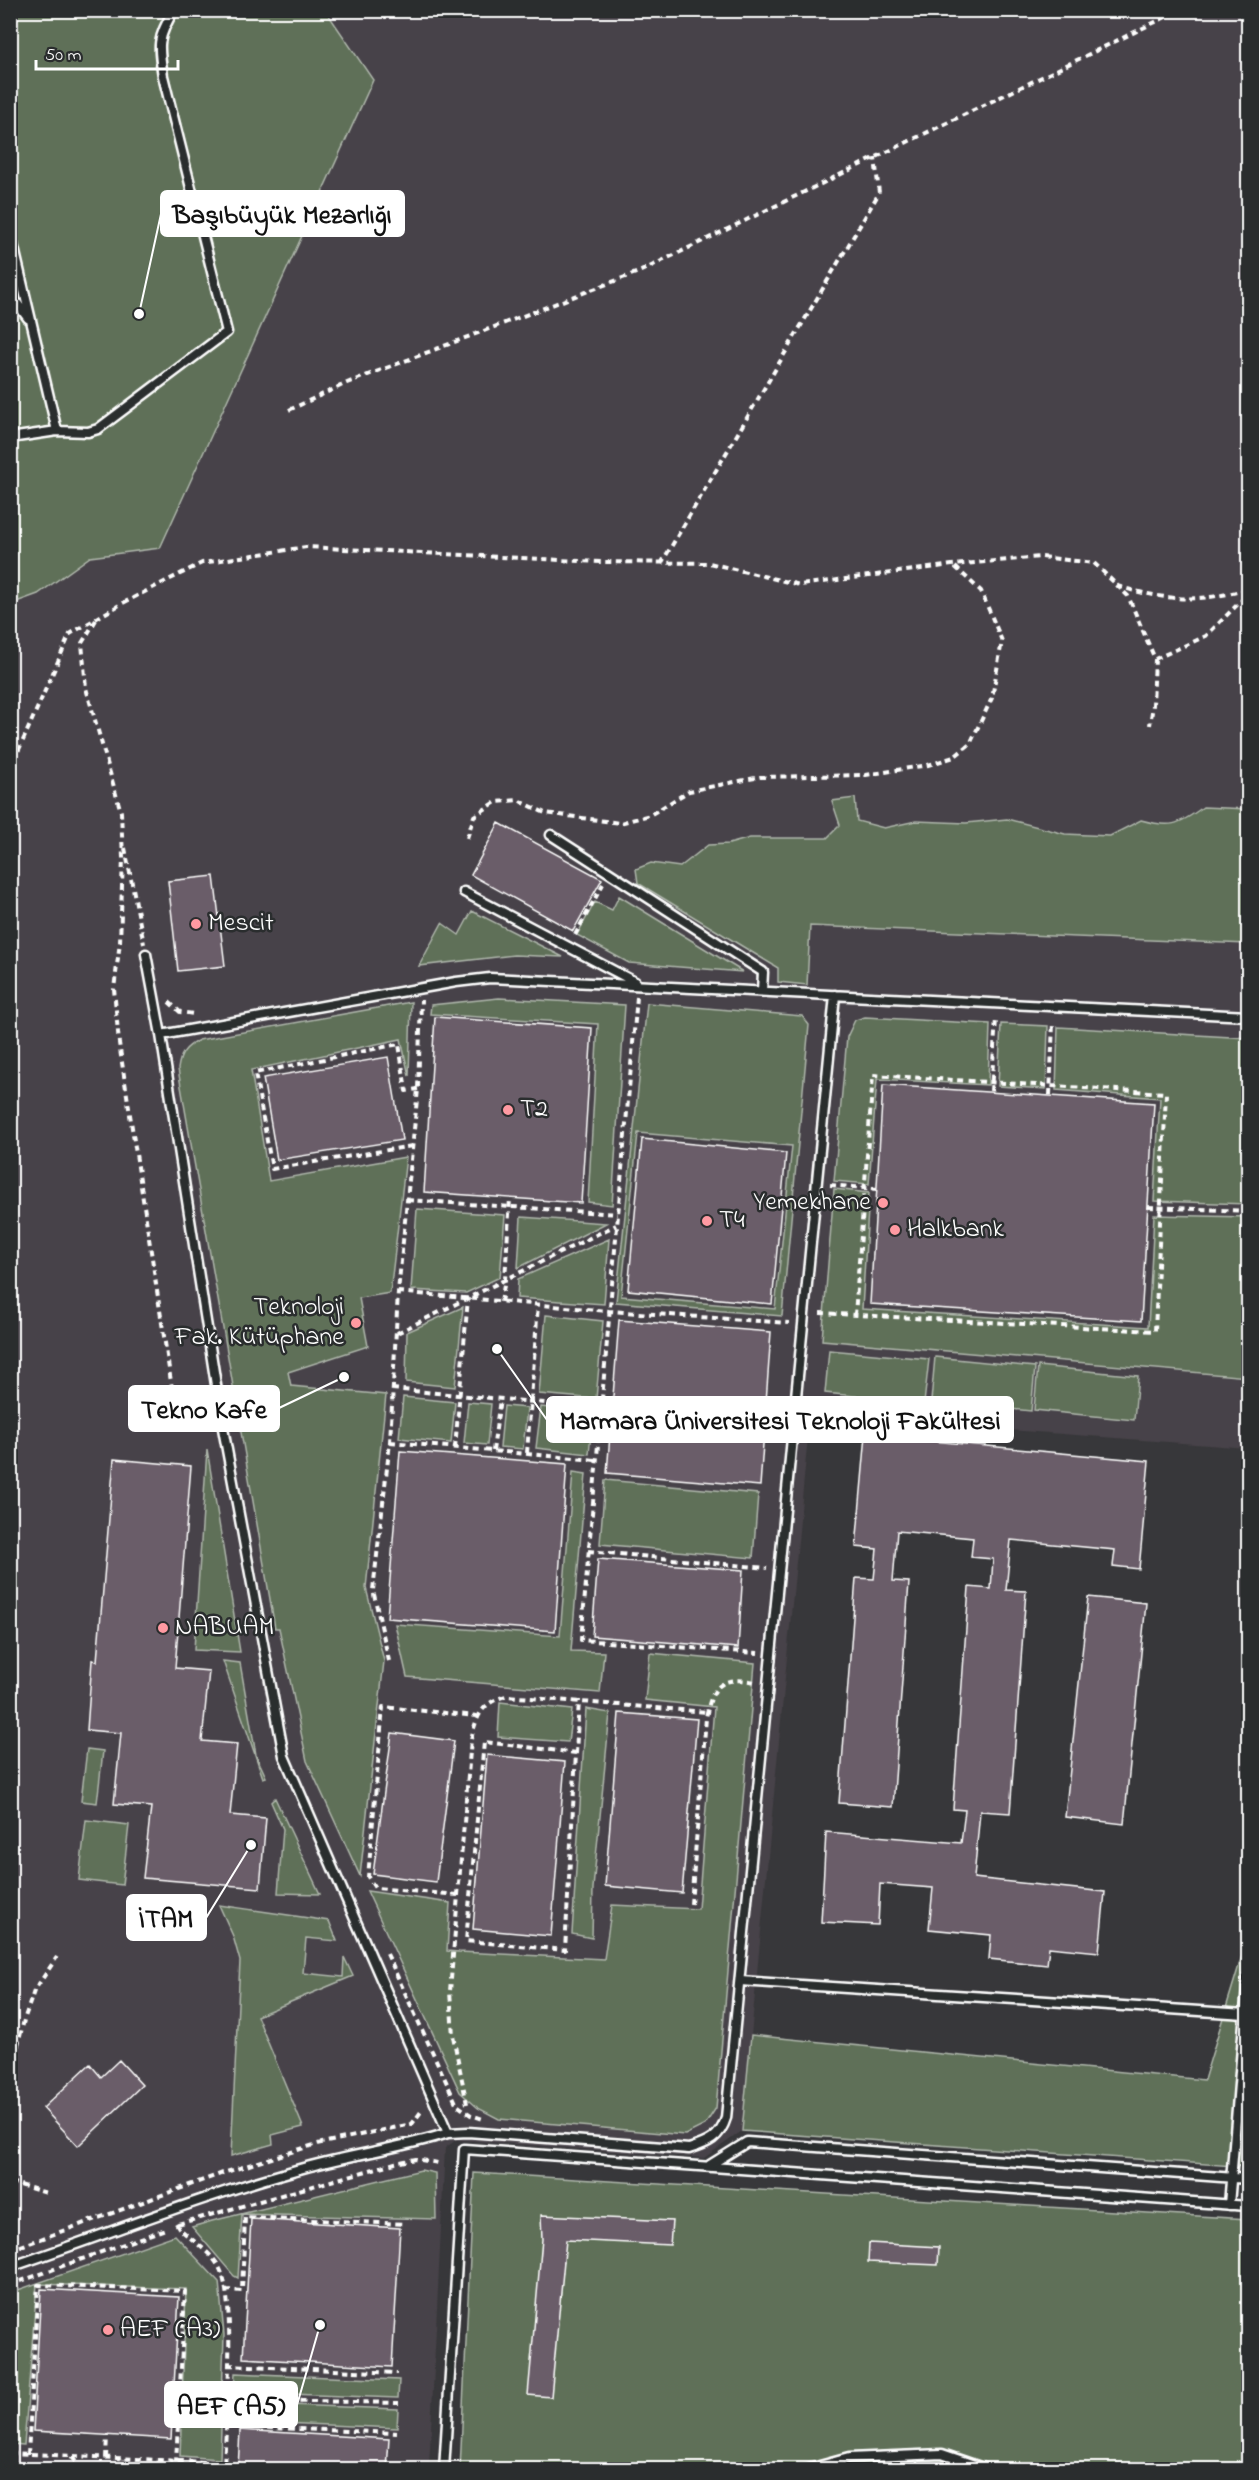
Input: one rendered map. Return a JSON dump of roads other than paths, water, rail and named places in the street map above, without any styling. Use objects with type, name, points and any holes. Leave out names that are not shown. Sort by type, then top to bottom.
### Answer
[{"type":"lane","points":[[10,438],[57,431],[88,432],[98,429],[227,332],[163,76],[158,44],[161,32],[174,10]]},
{"type":"lane","points":[[10,231],[57,431]]},
{"type":"lane","points":[[10,294],[30,321]]},
{"type":"lane","points":[[551,835],[763,972],[762,991]]},
{"type":"lane","points":[[464,892],[641,988]]},
{"type":"lane","points":[[146,954],[161,1035],[222,1422],[284,1756],[448,2133]]},
{"type":"lane","points":[[161,1035],[421,988],[490,978],[641,988],[762,991],[1248,1016]]},
{"type":"lane","points":[[10,2267],[296,2170],[390,2146],[421,2142],[448,2133],[468,2132],[689,2149],[707,2144],[722,2132],[726,2118],[740,1981],[835,995]]},
{"type":"lane","points":[[1229,2205],[1248,1975]]},
{"type":"lane","points":[[740,1981],[1245,2014]]},
{"type":"lane","points":[[710,2165],[747,2142],[1248,2179]]},
{"type":"lane","points":[[444,2469],[464,2149],[710,2165],[1248,2206]]},
{"type":"lane","points":[[805,2469],[849,2458],[942,2454],[989,2469]]},
{"type":"place","name":"Başıbüyük Mezarlığı","points":[[139,314]]},
{"type":"place","name":"Mescit","points":[[196,924]]},
{"type":"place","name":"T2","points":[[508,1110]]},
{"type":"place","name":"Yemekhane","points":[[883,1203]]},
{"type":"place","name":"T4","points":[[707,1221]]},
{"type":"place","name":"Halkbank","points":[[895,1230]]},
{"type":"place","name":"Teknoloji Fak. Kütüphane","points":[[356,1323]]},
{"type":"place","name":"Marmara Üniversitesi Teknoloji Fakültesi","points":[[497,1349]]},
{"type":"place","name":"Tekno Kafe","points":[[344,1377]]},
{"type":"place","name":"NABUAM","points":[[163,1628]]},
{"type":"place","name":"İTAM","points":[[251,1845]]},
{"type":"place","name":"AEF (A5)","points":[[320,2325]]},
{"type":"place","name":"AEF (A3)","points":[[108,2330]]}]
